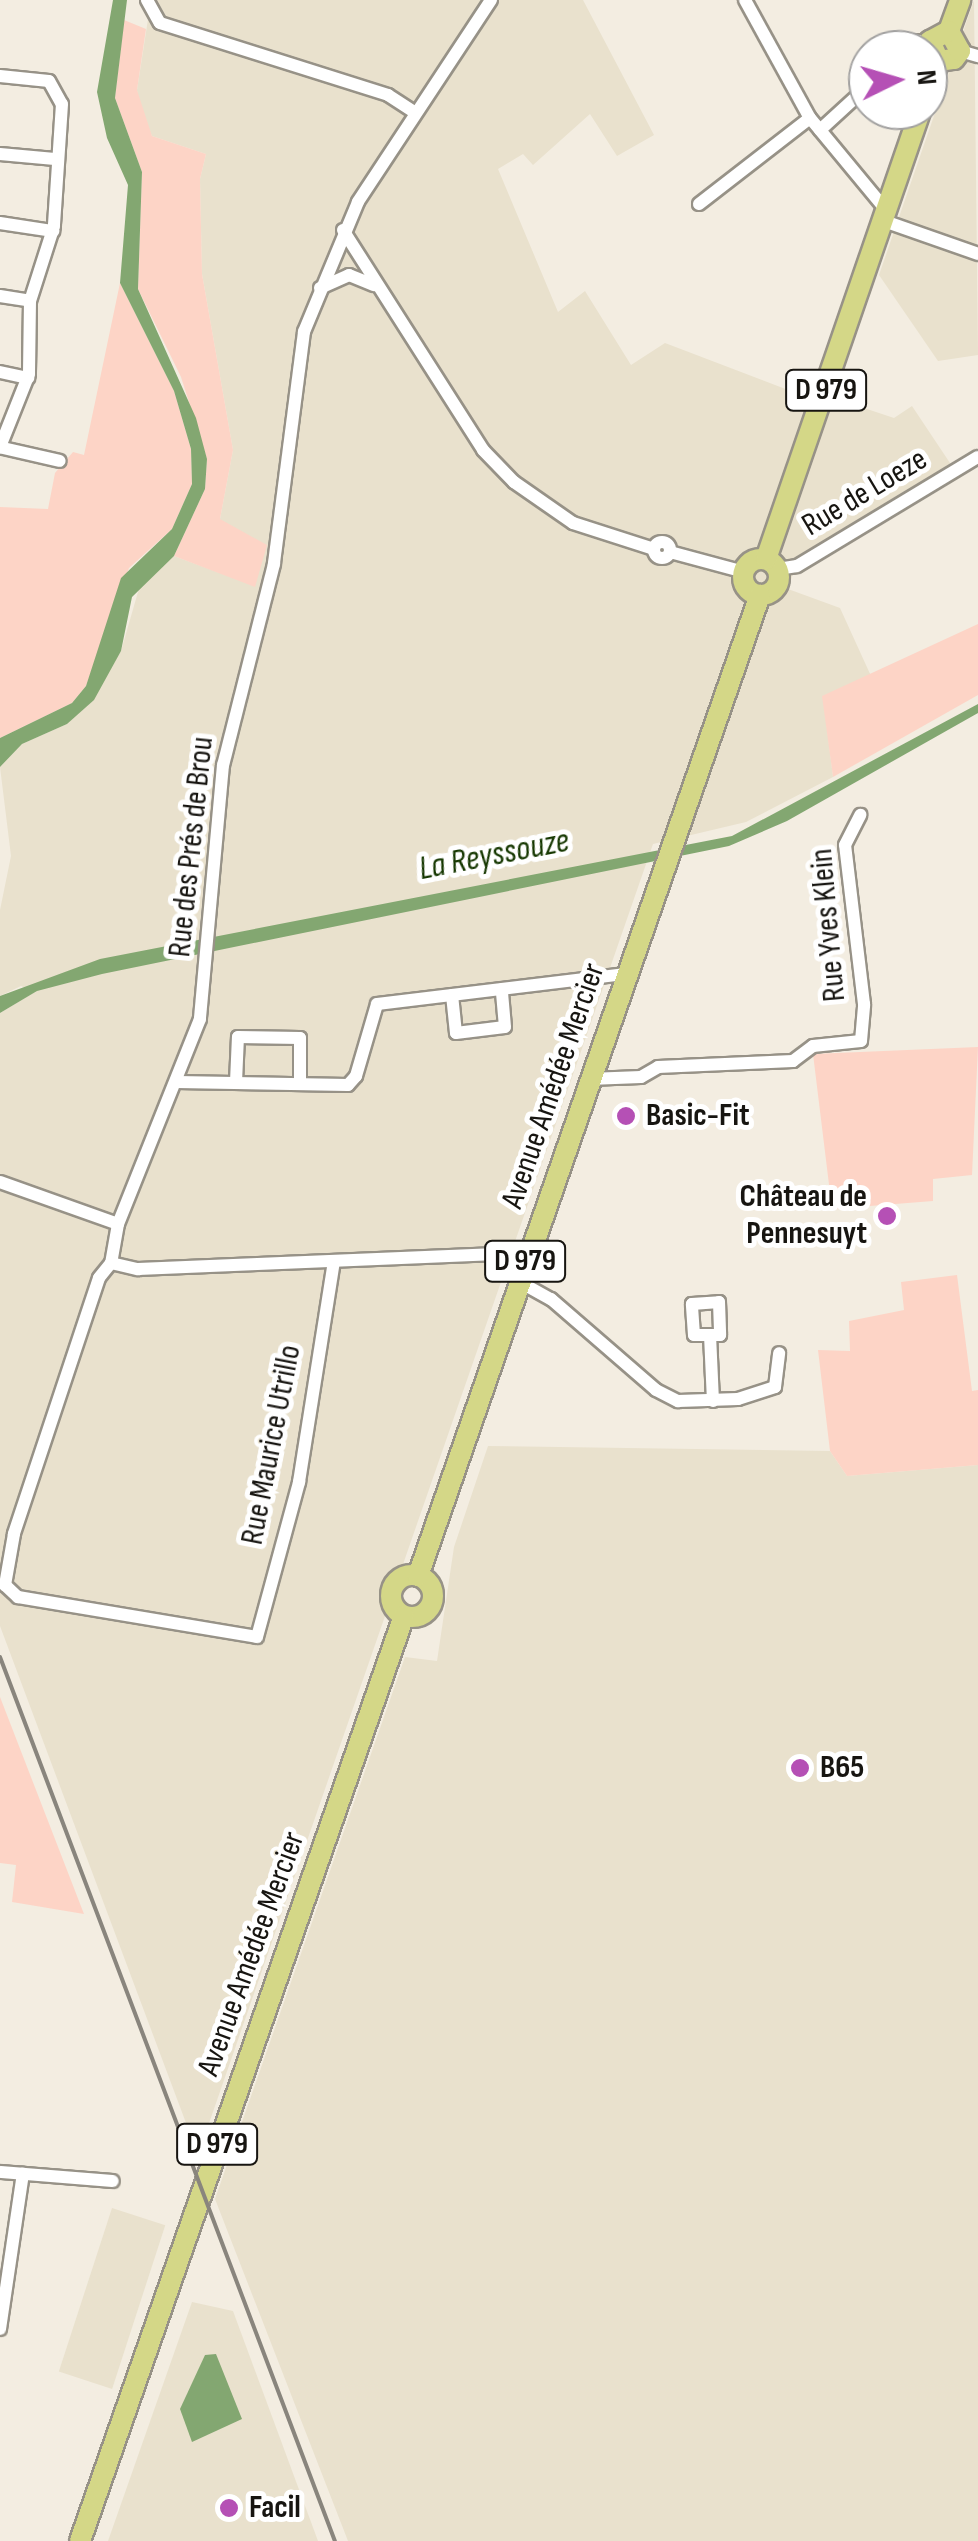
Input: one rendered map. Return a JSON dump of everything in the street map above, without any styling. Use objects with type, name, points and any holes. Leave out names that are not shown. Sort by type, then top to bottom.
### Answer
[{"type":"main road","points":[[960,0],[949,31],[969,54]]},
{"type":"main road","name":"D 979","points":[[772,564],[914,130]]},
{"type":"main road","points":[[751,586],[750,562],[772,564]]},
{"type":"main road","name":"Avenue Amédée Mercier","points":[[418,1576],[650,899],[751,586],[776,587],[772,564]]},
{"type":"main road","points":[[418,1576],[431,1587],[432,1604],[420,1615],[404,1616],[392,1593],[404,1577],[418,1576]]},
{"type":"main road","name":"Avenue Amédée Mercier","points":[[80,2541],[404,1616]]},
{"type":"street","points":[[147,0],[160,23],[388,95],[416,113]]},
{"type":"street","name":"Rue des Prés de Brou","points":[[256,1636],[18,1597],[5,1585],[20,1516],[99,1278],[111,1263],[118,1224],[200,1019],[223,765],[274,564],[296,378],[318,289],[343,230],[491,0]]},
{"type":"street","points":[[746,0],[810,118],[885,216],[978,254]]},
{"type":"street","points":[[0,76],[49,81],[62,104],[55,159],[54,231],[30,301],[28,378],[1,447],[60,461]]},
{"type":"street","points":[[820,130],[848,104]]},
{"type":"street","points":[[700,204],[810,118]]},
{"type":"street","points":[[0,154],[55,159]]},
{"type":"street","points":[[0,223],[54,231]]},
{"type":"street","points":[[343,230],[483,450],[514,482],[573,523],[654,548],[664,542],[670,552],[751,586]]},
{"type":"street","points":[[318,289],[349,275],[380,288]]},
{"type":"street","points":[[0,296],[30,301]]},
{"type":"street","points":[[0,372],[28,378]]},
{"type":"street","name":"Rue de Loeze","points":[[772,564],[797,566],[978,457]]},
{"type":"street","name":"Rue Yves Klein","points":[[588,1078],[640,1077],[658,1067],[793,1060],[812,1046],[861,1041],[866,1034],[846,846],[860,815]]},
{"type":"street","points":[[177,1082],[353,1082],[377,1004],[624,974]]},
{"type":"street","points":[[452,994],[456,1033],[505,1027],[502,989]]},
{"type":"street","points":[[236,1082],[238,1037],[300,1038],[300,1084]]},
{"type":"street","points":[[0,1182],[118,1224]]},
{"type":"street","points":[[111,1263],[138,1269],[527,1253]]},
{"type":"street","name":"Rue Maurice Utrillo","points":[[256,1636],[299,1482],[334,1262]]},
{"type":"street","points":[[518,1281],[551,1299],[656,1390],[678,1401],[714,1401],[775,1386],[779,1353]]},
{"type":"street","points":[[710,1335],[714,1401]]},
{"type":"street","points":[[0,2172],[113,2181]]},
{"type":"street","points":[[0,2329],[22,2174]]},
{"type":"shaded area","points":[[113,0],[127,0],[115,98],[142,172],[138,289],[196,418],[207,459],[205,489],[174,556],[132,597],[121,651],[94,700],[67,724],[22,744],[0,767],[0,738],[72,703],[86,686],[121,578],[172,529],[192,484],[191,449],[174,391],[120,283],[128,185],[107,138],[97,92]]},
{"type":"shaded area","points":[[151,0],[583,0],[654,135],[617,156],[590,114],[533,165],[523,154],[498,169],[558,312],[585,291],[631,365],[665,343],[809,398],[837,399],[894,418],[912,406],[952,466],[799,555],[788,589],[840,608],[871,676],[823,696],[833,777],[746,822],[653,844],[198,2155],[0,1626],[0,1013],[35,992],[21,986],[0,996],[0,910],[11,856],[0,767],[22,744],[67,724],[121,651],[140,585],[174,556],[255,586],[220,519],[233,450],[202,274],[200,179],[206,154],[152,136],[140,110],[137,90]]},
{"type":"shaded area","points":[[974,0],[978,355],[938,361],[879,275],[929,130],[948,130],[948,75]]},
{"type":"shaded area","points":[[124,20],[146,29],[137,90],[152,136],[206,154],[200,179],[202,274],[233,450],[220,519],[267,545],[255,587],[174,556],[205,489],[207,459],[181,377],[138,289],[142,172],[115,98]]},
{"type":"shaded area","points":[[120,283],[174,391],[191,449],[192,484],[172,529],[129,568],[86,686],[72,703],[0,738],[0,507],[48,509],[55,473],[73,452],[84,455]]},
{"type":"shaded area","points":[[978,624],[978,695],[833,777],[822,696]]},
{"type":"shaded area","points":[[978,704],[978,713],[787,821],[729,846],[102,974],[37,991],[0,1013],[0,996],[100,959],[732,836]]},
{"type":"shaded area","points":[[978,1047],[972,1175],[933,1179],[933,1201],[832,1209],[813,1054]]},
{"type":"shaded area","points":[[957,1275],[972,1391],[978,1390],[978,1465],[847,1476],[830,1451],[818,1350],[850,1351],[849,1321],[904,1310],[901,1282]]},
{"type":"shaded area","points":[[488,1446],[830,1451],[847,1476],[978,1465],[978,2541],[348,2541],[215,2199],[405,1657],[437,1661],[454,1547]]},
{"type":"shaded area","points":[[0,1697],[84,1914],[12,1902],[16,1865],[0,1863]]},
{"type":"shaded area","points":[[112,2208],[165,2225],[112,2389],[59,2372]]},
{"type":"shaded area","points":[[192,2302],[233,2311],[318,2541],[108,2541]]},
{"type":"shaded area","points":[[216,2354],[242,2419],[192,2442],[180,2409],[205,2355]]},
{"type":"railway","points":[[0,1657],[335,2541]]},
{"type":"place","name":"Basic-Fit","points":[[626,1116]]},
{"type":"place","name":"Château de Pennesuyt","points":[[887,1216]]},
{"type":"place","name":"B65","points":[[800,1768]]},
{"type":"place","name":"Facil","points":[[229,2508]]},
{"type":"water label","name":"La Reyssouze","points":[[494,855]]}]
